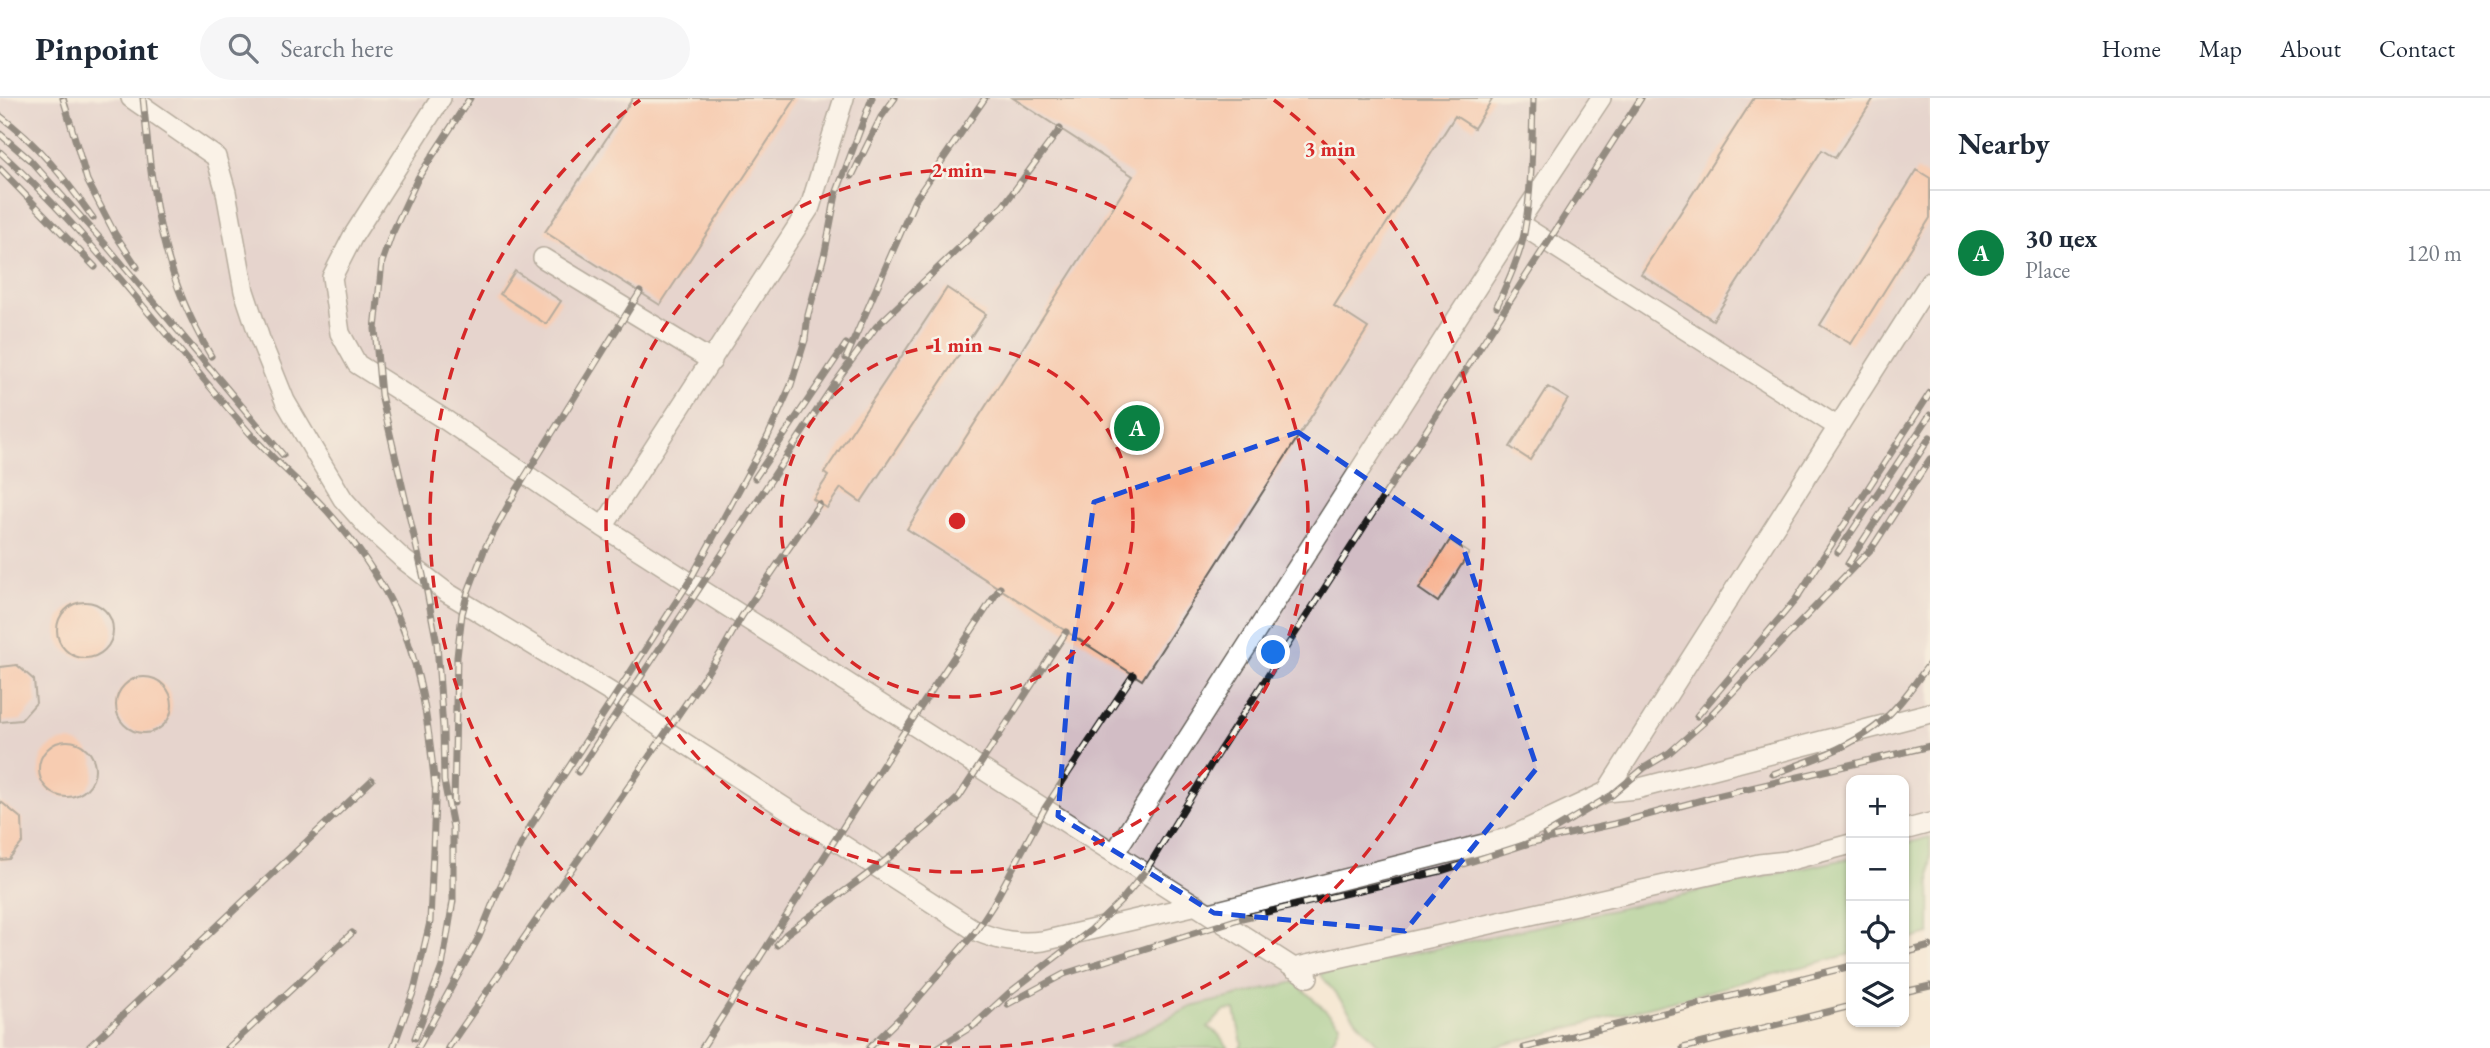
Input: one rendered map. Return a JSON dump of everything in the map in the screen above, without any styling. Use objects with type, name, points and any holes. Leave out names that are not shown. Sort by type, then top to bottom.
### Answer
[{"type":"lane","points":[[131,98],[216,156],[226,192],[244,291],[285,401],[343,499],[404,560],[446,592],[615,695],[876,868],[976,930],[999,941],[1043,941],[1204,909],[1508,838],[1605,792],[1636,789],[1930,713]]},
{"type":"lane","points":[[442,98],[353,236],[332,277],[340,333],[357,364],[447,421],[603,527],[1301,972],[1846,845]]},
{"type":"lane","points":[[603,527],[810,207],[844,98]]},
{"type":"lane","points":[[1115,852],[1601,98]]},
{"type":"lane","points":[[1518,223],[1838,427]]},
{"type":"lane","points":[[543,258],[712,361]]},
{"type":"lane","points":[[1605,792],[1930,282]]},
{"type":"lane","points":[[1909,829],[1930,823]]},
{"type":"highlighted area","points":[[1298,432],[1462,544],[1537,768],[1405,931],[1214,913],[1058,816],[1069,675],[1094,502]]},
{"type":"shaded area","points":[[0,98],[1930,98],[1930,837],[1909,843],[1909,775],[1846,775],[1846,859],[1308,977],[1191,1007],[1108,1048],[0,1048]]},
{"type":"green space","points":[[1930,837],[1930,934],[1909,940],[1909,901],[1909,843]]},
{"type":"green space","points":[[1846,859],[1846,955],[1492,1048],[1382,1048],[1320,974]]},
{"type":"green space","points":[[1295,982],[1340,1024],[1326,1048],[1240,1048],[1242,1044],[1235,1010],[1224,1011],[1208,1027],[1218,1034],[1229,1048],[1108,1048],[1191,1007]]},
{"type":"building","points":[[633,98],[796,98],[660,305],[545,232]]},
{"type":"building","points":[[1013,98],[1493,98],[1474,128],[1455,116],[1334,306],[1368,328],[1142,680],[907,529],[1133,176]]},
{"type":"building","points":[[1754,98],[1874,98],[1835,158],[1822,150],[1713,320],[1641,274]]},
{"type":"building","points":[[1917,170],[1930,178],[1930,218],[1851,344],[1820,325]]},
{"type":"building","points":[[515,271],[561,301],[546,324],[500,294]]},
{"type":"building","points":[[947,288],[986,314],[861,502],[841,488],[827,508],[813,499],[828,476],[824,473]]},
{"type":"building","points":[[1548,387],[1568,399],[1530,460],[1510,447]]},
{"type":"building","points":[[1450,540],[1469,553],[1438,602],[1419,589]]},
{"type":"building","points":[[79,602],[91,602],[105,610],[113,624],[111,641],[105,650],[91,658],[79,658],[62,646],[57,636],[57,624],[69,607]]},
{"type":"building","points":[[17,665],[34,680],[36,703],[21,720],[0,722],[0,667]]},
{"type":"building","points":[[138,677],[150,677],[164,685],[172,699],[170,716],[164,725],[150,733],[138,733],[121,721],[116,711],[116,699],[128,682]]},
{"type":"building","points":[[61,741],[73,741],[87,749],[95,763],[93,780],[87,789],[73,797],[61,797],[44,785],[39,775],[39,763],[51,746]]},
{"type":"building","points":[[0,801],[22,819],[23,842],[9,859],[0,860]]},
{"type":"railway","points":[[63,98],[87,180],[115,234],[137,267]]},
{"type":"railway","points":[[143,98],[155,200],[169,262],[194,324],[211,356]]},
{"type":"railway","points":[[415,1038],[442,967],[453,901],[453,827],[444,781],[437,644],[381,395],[375,329],[382,262],[391,236],[418,178],[470,98]]},
{"type":"railway","points":[[418,1048],[479,937],[497,893],[530,827],[689,582],[768,436],[791,385],[805,340],[808,315],[825,252],[836,194],[872,98]]},
{"type":"railway","points":[[852,176],[881,117],[895,98]]},
{"type":"railway","points":[[846,358],[915,200],[985,98]]},
{"type":"railway","points":[[1497,306],[1516,262],[1527,218],[1533,98]]},
{"type":"railway","points":[[972,1027],[1009,993],[1091,930],[1121,901],[1145,872],[1218,753],[1641,98]]},
{"type":"railway","points":[[0,116],[27,138],[51,163],[93,218]]},
{"type":"railway","points":[[578,772],[835,383],[876,327],[1003,206],[1060,129]]},
{"type":"railway","points":[[0,134],[30,160],[106,245],[283,455]]},
{"type":"railway","points":[[0,152],[99,254],[253,437],[317,500],[365,559],[389,598],[409,644],[426,714],[435,787]]},
{"type":"railway","points":[[0,169],[95,267]]},
{"type":"railway","points":[[454,803],[457,657],[462,614],[468,592],[485,548],[516,491],[640,292]]},
{"type":"railway","points":[[755,478],[846,344]]},
{"type":"railway","points":[[1697,716],[1796,599],[1930,393]]},
{"type":"railway","points":[[1838,552],[1930,415]]},
{"type":"railway","points":[[1848,564],[1930,437]]},
{"type":"railway","points":[[1545,835],[1612,795],[1644,768],[1669,753],[1703,723],[1872,548],[1930,459]]},
{"type":"railway","points":[[448,1048],[720,654],[742,616],[819,504]]},
{"type":"railway","points":[[702,1048],[902,735],[1000,588]]},
{"type":"railway","points":[[777,945],[786,934],[897,852],[959,797],[1066,632]]},
{"type":"railway","points":[[1773,774],[1834,751],[1868,732],[1894,709],[1930,663]]},
{"type":"railway","points":[[869,1048],[908,1010],[976,931],[993,905],[1045,808],[1133,675]]},
{"type":"railway","points":[[1008,1004],[1064,974],[1242,918],[1441,871],[1533,842],[1930,746]]},
{"type":"railway","points":[[393,1048],[414,990],[430,922],[436,777]]},
{"type":"railway","points":[[88,1048],[372,780]]},
{"type":"railway","points":[[228,1048],[352,933]]},
{"type":"railway","points":[[1909,952],[1930,946]]},
{"type":"railway","points":[[1524,1048],[1846,967]]},
{"type":"railway","points":[[1909,991],[1930,986]]},
{"type":"railway","points":[[1683,1048],[1846,1007]]},
{"type":"railway","points":[[937,1048],[979,1022]]},
{"type":"place","name":"30 цех","points":[[1137,428]]}]
